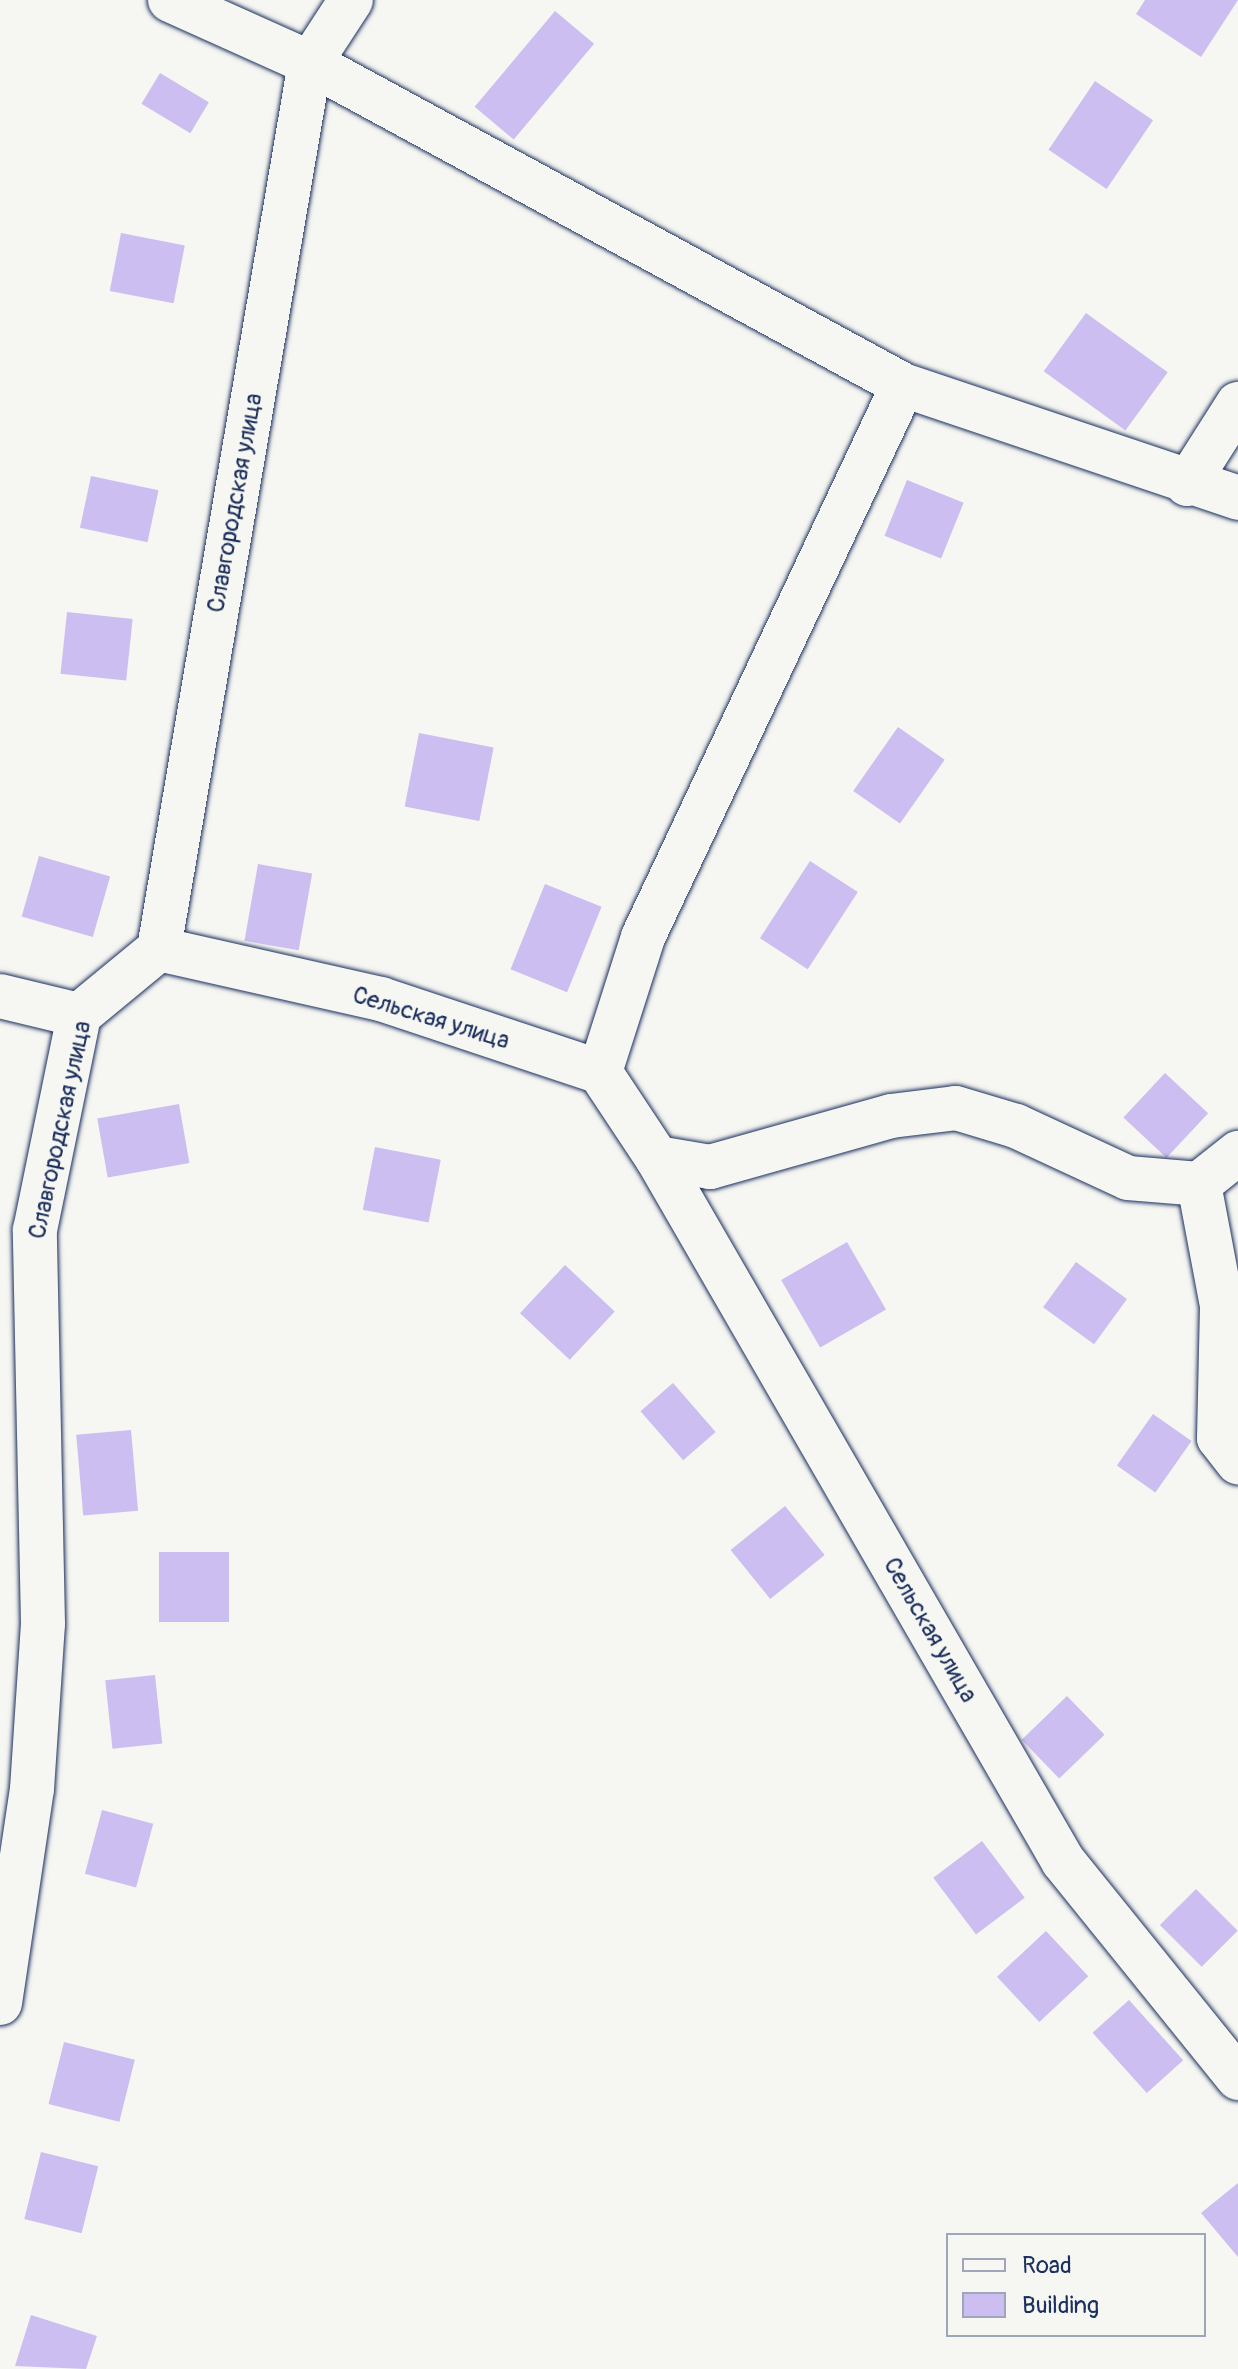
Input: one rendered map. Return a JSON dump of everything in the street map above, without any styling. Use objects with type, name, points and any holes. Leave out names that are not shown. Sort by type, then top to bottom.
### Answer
[{"type":"street","points":[[170,0],[310,63],[903,385],[1187,484],[1238,498]]},
{"type":"street","points":[[310,63],[351,0]]},
{"type":"street","name":"Славгородская улица","points":[[0,2003],[16,1786],[43,1624],[35,1230],[79,1015],[159,949],[310,63]]},
{"type":"street","points":[[600,1072],[643,937],[903,385]]},
{"type":"street","points":[[1187,484],[1238,404]]},
{"type":"street","name":"Сельская улица","points":[[159,949],[381,999],[600,1072],[657,1158],[1063,1861],[1238,2078]]},
{"type":"street","points":[[0,996],[79,1015]]},
{"type":"street","points":[[657,1158],[710,1167],[891,1116],[956,1108],[1016,1126],[1128,1178],[1199,1184],[1238,1153]]},
{"type":"street","points":[[1199,1184],[1222,1306],[1219,1438],[1238,1462]]},
{"type":"building","points":[[1145,0],[1238,0],[1201,57],[1136,14]]},
{"type":"building","points":[[555,11],[594,44],[514,140],[475,107]]},
{"type":"building","points":[[160,73],[209,102],[190,133],[141,104]]},
{"type":"building","points":[[1095,81],[1153,120],[1107,189],[1049,150]]},
{"type":"building","points":[[121,233],[185,245],[174,303],[110,291]]},
{"type":"building","points":[[1086,313],[1168,372],[1125,431],[1044,371]]},
{"type":"building","points":[[91,476],[158,490],[147,542],[80,528]]},
{"type":"building","points":[[907,480],[964,503],[941,558],[885,536]]},
{"type":"building","points":[[67,612],[133,619],[126,681],[61,674]]},
{"type":"building","points":[[898,727],[945,760],[900,824],[853,791]]},
{"type":"building","points":[[419,733],[494,748],[479,821],[405,807]]},
{"type":"building","points":[[39,856],[110,876],[93,937],[22,917]]},
{"type":"building","points":[[810,861],[858,892],[808,969],[760,938]]},
{"type":"building","points":[[258,864],[312,874],[299,950],[244,941]]},
{"type":"building","points":[[545,884],[602,907],[567,992],[511,969]]},
{"type":"building","points":[[1165,1073],[1208,1113],[1167,1158],[1123,1118]]},
{"type":"building","points":[[179,1104],[189,1163],[108,1178],[97,1118]]},
{"type":"building","points":[[375,1147],[441,1160],[429,1223],[363,1210]]},
{"type":"building","points":[[847,1242],[886,1310],[820,1348],[781,1280]]},
{"type":"building","points":[[1076,1262],[1127,1299],[1094,1344],[1043,1307]]},
{"type":"building","points":[[565,1265],[615,1311],[570,1360],[520,1313]]},
{"type":"building","points":[[673,1383],[716,1432],[683,1460],[641,1411]]},
{"type":"building","points":[[1153,1414],[1192,1441],[1155,1493],[1117,1466]]},
{"type":"building","points":[[131,1430],[138,1511],[83,1515],[76,1435]]},
{"type":"building","points":[[785,1506],[825,1555],[770,1599],[731,1550]]},
{"type":"building","points":[[159,1552],[229,1552],[229,1622],[159,1622]]},
{"type":"building","points":[[155,1675],[162,1744],[112,1749],[105,1680]]},
{"type":"building","points":[[1067,1696],[1105,1735],[1059,1779],[1022,1740]]},
{"type":"building","points":[[102,1810],[153,1824],[136,1887],[85,1874]]},
{"type":"building","points":[[982,1841],[1025,1898],[976,1934],[933,1878]]},
{"type":"building","points":[[1196,1889],[1238,1931],[1202,1967],[1160,1925]]},
{"type":"building","points":[[1046,1931],[1088,1976],[1039,2022],[997,1977]]},
{"type":"building","points":[[1129,2000],[1183,2060],[1147,2093],[1093,2033]]},
{"type":"building","points":[[64,2042],[135,2060],[119,2122],[49,2104]]},
{"type":"building","points":[[41,2152],[98,2166],[82,2233],[24,2219]]},
{"type":"building","points":[[1238,2183],[1238,2257],[1201,2213]]},
{"type":"building","points":[[31,2315],[97,2336],[86,2369],[15,2366]]}]
